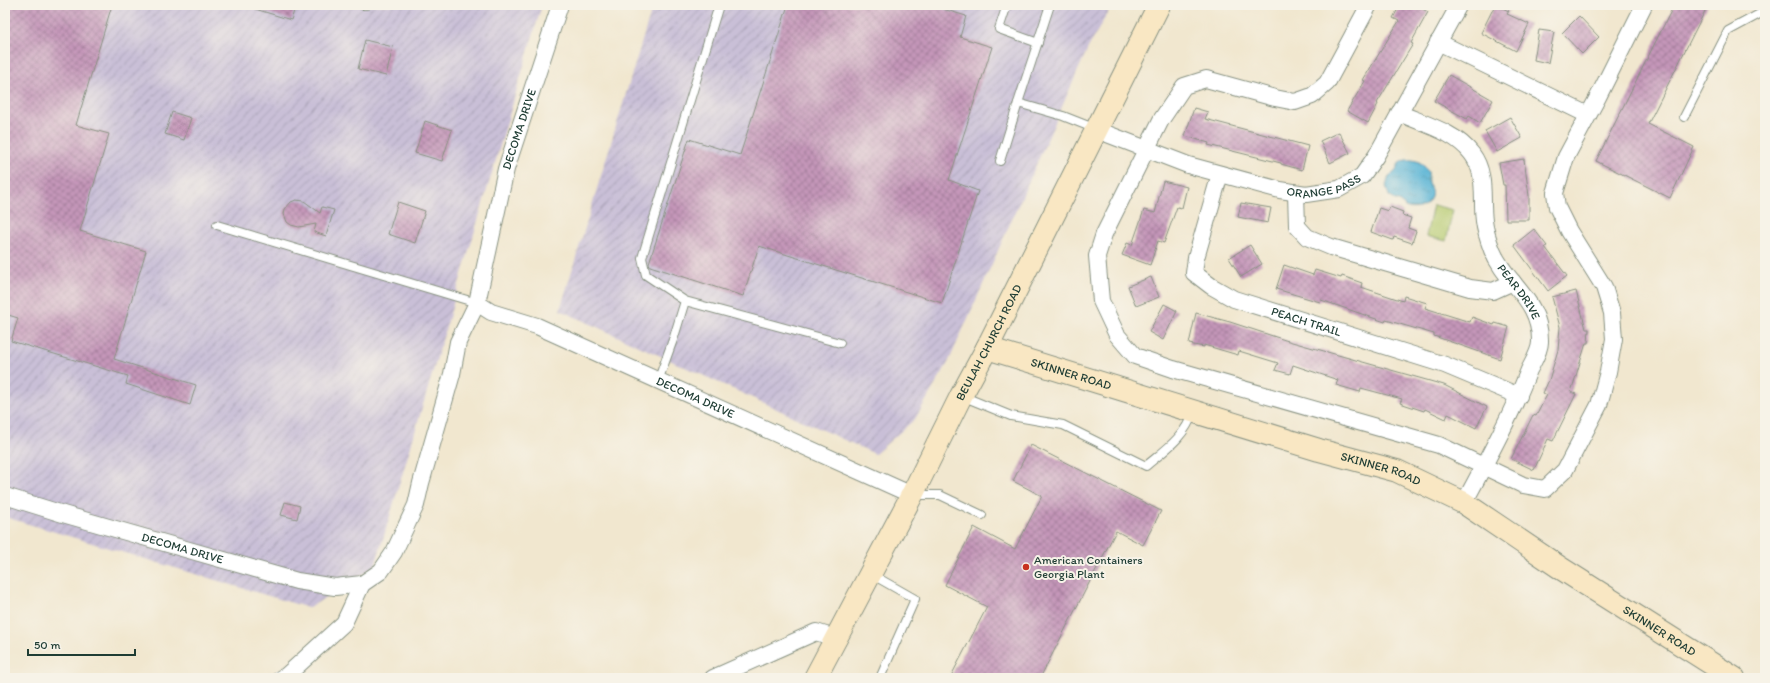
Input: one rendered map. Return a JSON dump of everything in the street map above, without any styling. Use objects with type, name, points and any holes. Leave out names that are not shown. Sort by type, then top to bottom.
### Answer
[{"type":"street","name":"DECOMA DRIVE","points":[[5,496],[297,580],[335,586],[362,584],[381,571],[394,552],[416,506],[421,482],[452,374],[458,342],[477,303],[506,169],[560,5]]},
{"type":"street","name":"BEULAH CHURCH ROAD","points":[[815,678],[912,495],[1160,5]]},
{"type":"street","points":[[1369,5],[1327,82],[1312,96],[1295,102],[1206,79],[1184,86],[1161,120],[1104,234],[1097,256],[1101,301],[1117,335],[1135,356],[1173,369],[1439,445],[1524,485],[1545,489],[1565,470],[1599,405],[1608,372],[1614,339],[1612,312],[1604,287],[1569,231],[1557,206],[1555,193],[1566,156],[1644,5]]},
{"type":"street","name":"ORANGE PASS","points":[[1097,130],[1188,165],[1296,193],[1306,194],[1340,189],[1362,176],[1376,156],[1459,5]]},
{"type":"street","points":[[1438,42],[1588,115]]},
{"type":"street","name":"PEAR DRIVE","points":[[1399,113],[1444,132],[1463,143],[1473,155],[1483,175],[1484,222],[1492,251],[1505,272],[1531,304],[1538,324],[1540,344],[1519,396],[1464,503]]},
{"type":"street","name":"PEACH TRAIL","points":[[1220,174],[1196,258],[1194,273],[1211,286],[1234,300],[1445,365],[1519,396]]},
{"type":"street","points":[[1296,193],[1297,226],[1307,237],[1331,247],[1470,288],[1493,292],[1513,282]]},
{"type":"street","name":"DECOMA DRIVE","points":[[477,303],[491,312],[537,326],[912,495]]},
{"type":"street","name":"SKINNER ROAD","points":[[987,348],[1319,450],[1397,471],[1464,503],[1562,569],[1734,678]]},
{"type":"street","points":[[280,678],[286,676],[344,623],[362,584]]},
{"type":"street","points":[[713,678],[816,632],[835,638]]},
{"type":"lane","points":[[362,5],[367,5]]},
{"type":"lane","points":[[719,5],[642,258],[646,275],[685,301],[840,342]]},
{"type":"lane","points":[[1007,5],[999,29],[1038,43]]},
{"type":"lane","points":[[1000,161],[1050,5]]},
{"type":"lane","points":[[1684,117],[1728,31],[1765,11]]},
{"type":"lane","points":[[1018,102],[1063,116],[1097,130]]},
{"type":"lane","points":[[217,226],[477,303]]},
{"type":"lane","points":[[658,381],[685,301]]},
{"type":"lane","points":[[961,396],[1011,416],[1063,425],[1146,466],[1175,442],[1189,425],[1194,412]]},
{"type":"lane","points":[[912,495],[940,496],[982,515]]},
{"type":"lane","points":[[870,574],[915,599],[880,678]]},
{"type":"shaded area","points":[[5,5],[542,5],[375,566],[309,608],[5,517]]},
{"type":"shaded area","points":[[653,5],[1112,5],[1088,48],[948,363],[915,419],[875,454],[560,310]]},
{"type":"green space","points":[[1433,205],[1453,210],[1446,241],[1426,236]]},
{"type":"water","points":[[1406,160],[1419,162],[1428,172],[1431,197],[1427,204],[1420,208],[1413,209],[1405,207],[1401,202],[1389,196],[1386,186],[1389,176],[1395,172],[1399,163]]},
{"type":"building","points":[[5,5],[112,5],[76,125],[109,134],[80,231],[146,251],[114,359],[196,385],[190,405],[126,384],[128,376],[11,341],[18,318],[5,314]]},
{"type":"building","points":[[253,5],[296,5],[291,20],[252,8]]},
{"type":"building","points":[[788,5],[930,5],[966,16],[960,37],[992,47],[949,180],[978,191],[942,303],[759,246],[743,296],[650,266],[649,263],[689,139],[740,155]]},
{"type":"building","points":[[1400,5],[1415,5],[1428,12],[1411,43],[1413,44],[1377,103],[1378,104],[1368,123],[1347,111],[1365,81],[1363,80],[1399,21],[1393,18]]},
{"type":"building","points":[[1495,5],[1509,11],[1507,14],[1529,24],[1516,51],[1481,33]]},
{"type":"building","points":[[1674,5],[1708,5],[1648,124],[1694,147],[1670,198],[1596,161]]},
{"type":"building","points":[[1579,16],[1599,37],[1582,54],[1562,33]]},
{"type":"building","points":[[1539,30],[1554,32],[1548,63],[1534,60]]},
{"type":"building","points":[[365,40],[393,47],[386,76],[358,69]]},
{"type":"building","points":[[1449,75],[1493,100],[1480,123],[1469,116],[1467,119],[1434,101]]},
{"type":"building","points":[[1194,108],[1208,112],[1205,119],[1308,146],[1302,170],[1281,163],[1208,145],[1209,143],[1185,136]]},
{"type":"building","points":[[172,112],[191,118],[184,140],[165,134]]},
{"type":"building","points":[[1510,117],[1522,138],[1497,152],[1485,131]]},
{"type":"building","points":[[425,121],[452,130],[442,161],[415,153]]},
{"type":"building","points":[[1339,132],[1350,153],[1330,163],[1320,141]]},
{"type":"building","points":[[1524,159],[1529,196],[1529,220],[1506,220],[1505,185],[1503,185],[1499,163]]},
{"type":"building","points":[[1163,181],[1187,187],[1182,208],[1177,207],[1164,243],[1158,241],[1150,265],[1122,255],[1127,243],[1132,245],[1144,210],[1155,213]]},
{"type":"building","points":[[296,200],[304,201],[320,213],[322,207],[334,210],[326,236],[314,232],[316,224],[299,227],[291,225],[287,222],[284,214],[285,209],[291,202]]},
{"type":"building","points":[[398,202],[425,211],[415,243],[388,234]]},
{"type":"building","points":[[1241,203],[1271,208],[1268,223],[1238,217]]},
{"type":"building","points":[[1390,207],[1403,212],[1402,215],[1411,218],[1408,228],[1416,231],[1412,243],[1394,237],[1393,240],[1371,232],[1379,208],[1388,211]]},
{"type":"building","points":[[1534,229],[1547,246],[1545,247],[1567,276],[1548,291],[1514,245]]},
{"type":"building","points":[[1250,245],[1262,264],[1241,277],[1229,258]]},
{"type":"building","points":[[1284,265],[1313,275],[1315,270],[1341,278],[1342,276],[1362,283],[1361,287],[1403,301],[1404,296],[1427,303],[1425,308],[1470,322],[1472,317],[1494,325],[1495,323],[1509,327],[1500,359],[1434,336],[1434,334],[1386,320],[1385,322],[1321,300],[1320,302],[1276,289]]},
{"type":"building","points":[[1151,277],[1159,297],[1136,306],[1128,286]]},
{"type":"building","points":[[1576,291],[1586,329],[1589,329],[1588,343],[1586,343],[1571,392],[1576,394],[1553,441],[1548,439],[1534,470],[1511,459],[1533,415],[1536,416],[1547,395],[1543,393],[1549,380],[1558,350],[1560,327],[1552,297]]},
{"type":"building","points":[[1164,304],[1177,311],[1163,340],[1149,332]]},
{"type":"building","points":[[1196,313],[1444,385],[1487,407],[1476,428],[1448,414],[1446,419],[1425,409],[1424,411],[1400,403],[1402,399],[1361,388],[1360,392],[1336,385],[1338,380],[1293,365],[1290,374],[1275,370],[1278,363],[1239,351],[1238,355],[1204,345],[1204,347],[1189,344]]},
{"type":"building","name":"American Containers Georgia Plant","points":[[1031,445],[1161,511],[1143,545],[1116,531],[1040,678],[950,678],[987,607],[945,585],[974,527],[1015,549],[1042,496],[1013,481]]},
{"type":"building","points":[[285,502],[300,506],[297,519],[281,515]]},
{"type":"place","name":"American Containers Georgia Plant","points":[[1026,567]]}]
